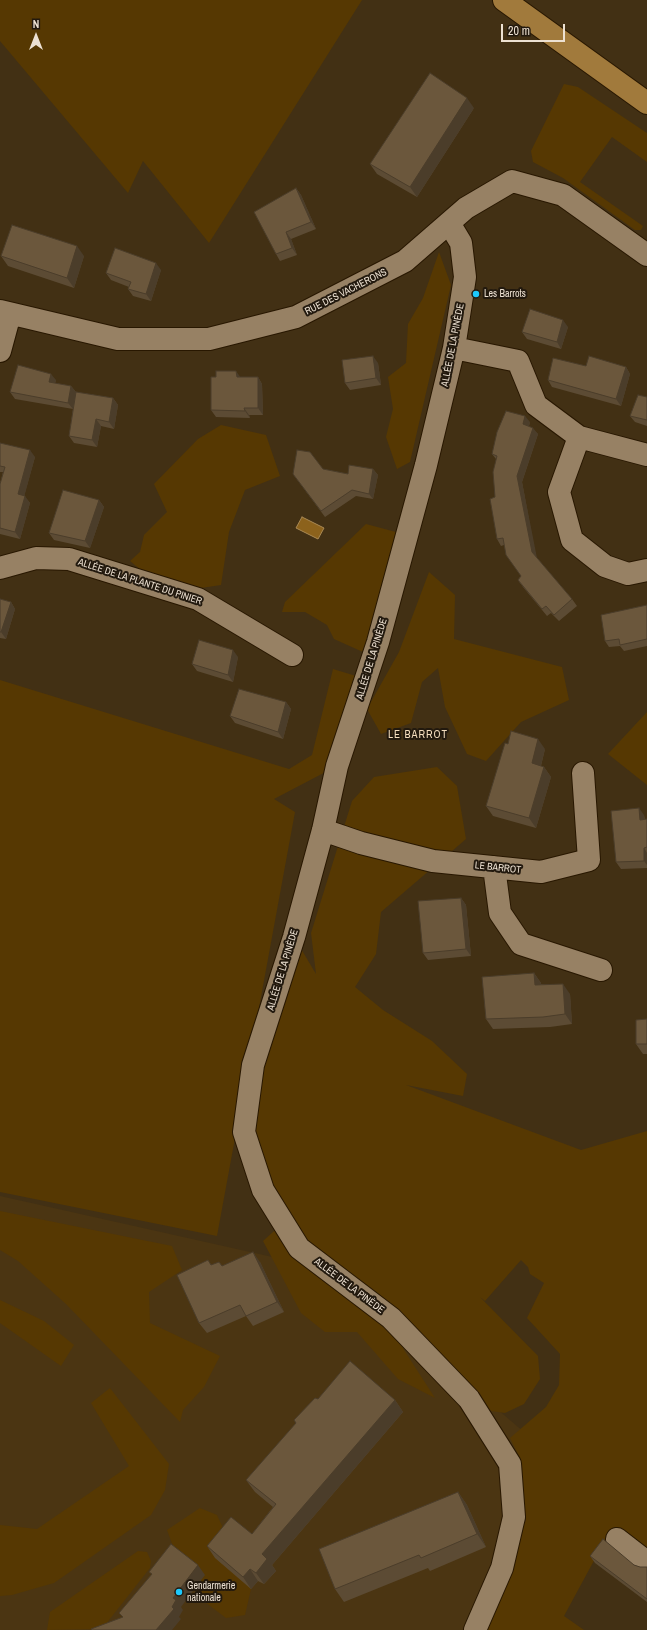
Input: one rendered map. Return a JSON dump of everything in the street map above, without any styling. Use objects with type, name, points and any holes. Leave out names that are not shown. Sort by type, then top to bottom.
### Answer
[{"type":"main road","points":[[504,0],[647,103]]},
{"type":"main road","points":[[626,88],[647,99]]},
{"type":"street","name":"RUE DES VACHERONS","points":[[5,313],[118,339],[209,339],[296,317],[405,261],[466,208],[512,180],[563,195],[647,255]]},
{"type":"street","name":"ALLÉE DE LA PINÈDE","points":[[449,223],[461,243],[465,277],[454,348],[426,465],[382,626],[337,766],[323,830],[294,936],[252,1065],[244,1132],[263,1190],[299,1248],[391,1318],[469,1399],[510,1464],[514,1517],[502,1568],[474,1630]]},
{"type":"street","points":[[0,351],[5,313]]},
{"type":"street","points":[[454,348],[518,361],[536,405],[579,437],[647,455]]},
{"type":"street","points":[[579,437],[559,492],[572,540],[605,566],[628,574],[647,570]]},
{"type":"street","name":"ALLÉE DE LA PLANTE DU PINIER","points":[[0,568],[36,558],[69,559],[198,599],[292,656]]},
{"type":"street","name":"LE BARROT","points":[[323,830],[361,843],[433,861],[542,872],[589,860],[583,773]]},
{"type":"street","points":[[494,867],[500,913],[521,944],[601,970]]},
{"type":"street","points":[[617,1539],[647,1562]]},
{"type":"shaded area","points":[[0,0],[362,0],[209,243],[143,161],[128,193],[0,41]]},
{"type":"shaded area","points":[[564,84],[578,87],[647,133],[647,162],[612,137],[580,182],[643,226],[641,230],[635,230],[563,178],[533,162],[531,151]]},
{"type":"shaded area","points":[[439,252],[451,285],[410,462],[397,469],[386,437],[393,409],[388,377],[406,363],[408,324],[423,298]]},
{"type":"shaded area","points":[[221,425],[266,435],[280,476],[245,490],[229,532],[221,585],[201,588],[141,570],[130,561],[140,552],[144,535],[167,512],[154,484],[198,439]]},
{"type":"shaded area","points":[[302,517],[324,528],[318,539],[296,528]]},
{"type":"shaded area","points":[[366,524],[407,535],[374,657],[334,639],[327,625],[305,612],[282,612],[285,602]]},
{"type":"shaded area","points":[[429,572],[455,595],[454,639],[562,667],[569,700],[521,722],[486,761],[467,754],[445,707],[438,668],[422,682],[411,723],[381,734],[367,709],[399,652]]},
{"type":"shaded area","points":[[333,669],[366,679],[337,766],[274,799],[295,812],[217,1236],[0,1192],[0,680],[289,769],[312,755]]},
{"type":"shaded area","points":[[647,712],[647,785],[608,754]]},
{"type":"shaded area","points":[[437,767],[457,786],[466,839],[381,912],[376,954],[355,987],[383,1010],[432,1041],[467,1074],[463,1096],[406,1085],[581,1150],[647,1131],[647,1559],[610,1531],[564,1616],[584,1630],[480,1630],[526,1520],[519,1456],[510,1438],[546,1407],[559,1385],[560,1354],[527,1318],[544,1283],[530,1274],[528,1267],[521,1260],[485,1301],[480,1297],[538,1356],[540,1379],[524,1404],[505,1413],[491,1411],[410,1330],[394,1317],[404,1350],[435,1398],[398,1379],[357,1332],[325,1332],[301,1313],[263,1241],[282,1224],[252,1176],[252,1098],[294,937],[316,974],[311,933],[352,801],[374,777]]},
{"type":"shaded area","points":[[0,1196],[326,1269],[391,1318],[560,1463],[507,1630],[0,1630]]},
{"type":"shaded area","points":[[0,1211],[172,1246],[182,1270],[149,1292],[150,1323],[220,1356],[204,1387],[183,1410],[180,1422],[66,1304],[18,1261],[0,1250]]},
{"type":"shaded area","points":[[0,1300],[44,1321],[74,1345],[61,1366],[0,1323]]},
{"type":"shaded area","points":[[110,1388],[169,1464],[165,1490],[151,1515],[54,1583],[12,1595],[0,1596],[0,1525],[37,1529],[129,1466],[91,1403]]},
{"type":"shaded area","points":[[200,1508],[217,1515],[251,1589],[245,1615],[226,1618],[201,1599],[174,1549],[167,1530]]},
{"type":"shaded area","points":[[138,1551],[147,1552],[151,1561],[150,1568],[102,1629],[47,1630],[50,1612]]},
{"type":"building","points":[[430,73],[467,98],[410,187],[370,164]]},
{"type":"building","points":[[296,188],[311,222],[286,232],[292,248],[276,254],[254,212]]},
{"type":"building","points":[[12,225],[77,246],[67,278],[1,256]]},
{"type":"building","points":[[115,248],[156,263],[146,294],[128,289],[131,282],[106,273]]},
{"type":"building","points":[[530,309],[563,320],[557,342],[522,332]]},
{"type":"building","points":[[373,356],[376,378],[345,383],[342,360]]},
{"type":"building","points":[[589,356],[626,367],[616,399],[548,380],[553,358],[586,366]]},
{"type":"building","points":[[18,365],[51,374],[49,382],[71,386],[68,403],[10,392]]},
{"type":"building","points":[[216,371],[236,371],[237,377],[258,377],[258,408],[244,408],[245,411],[211,410],[211,377],[216,377]]},
{"type":"building","points":[[76,392],[113,398],[109,422],[96,419],[92,440],[69,436]]},
{"type":"building","points":[[638,395],[647,397],[647,420],[630,416]]},
{"type":"building","points":[[506,411],[525,416],[523,424],[533,428],[517,476],[532,552],[572,599],[554,615],[546,606],[542,609],[518,580],[521,576],[506,555],[503,538],[497,539],[490,499],[495,497],[493,472],[497,456],[492,454],[497,432]]},
{"type":"building","points":[[0,443],[30,450],[18,494],[25,496],[15,532],[0,528],[0,484],[5,467],[0,466]]},
{"type":"building","points":[[297,450],[310,452],[323,469],[348,474],[349,465],[373,469],[369,494],[352,490],[321,511],[293,474]]},
{"type":"building","points":[[63,490],[99,500],[85,541],[49,533]]},
{"type":"building","points":[[0,599],[11,602],[1,632],[0,632]]},
{"type":"building","points":[[647,605],[647,639],[620,645],[619,639],[605,641],[601,615]]},
{"type":"building","points":[[199,640],[233,650],[228,675],[192,664]]},
{"type":"building","points":[[239,689],[286,702],[278,732],[230,716]]},
{"type":"building","points":[[511,731],[538,739],[532,763],[544,767],[529,818],[486,806],[505,743],[508,744]]},
{"type":"building","points":[[639,808],[640,820],[647,819],[647,847],[644,848],[644,861],[616,862],[611,811]]},
{"type":"building","points":[[461,898],[466,949],[423,953],[418,901]]},
{"type":"building","points":[[534,973],[535,985],[563,984],[565,1014],[543,1017],[486,1019],[482,977]]},
{"type":"building","points":[[647,1019],[647,1044],[636,1044],[636,1020]]},
{"type":"building","points":[[253,1252],[277,1302],[246,1316],[240,1305],[199,1323],[177,1275],[208,1260],[211,1265],[219,1262],[222,1266]]},
{"type":"building","points":[[350,1361],[395,1400],[262,1554],[267,1559],[256,1573],[250,1569],[243,1577],[207,1546],[231,1517],[252,1534],[276,1504],[246,1480],[296,1423],[294,1420],[315,1398],[318,1399]]},
{"type":"building","points":[[458,1492],[477,1534],[421,1558],[419,1555],[335,1589],[319,1549]]},
{"type":"building","points":[[603,1539],[634,1565],[647,1567],[647,1599],[590,1556]]},
{"type":"building","points":[[171,1544],[198,1565],[173,1598],[176,1600],[172,1607],[174,1609],[156,1630],[92,1630],[91,1629],[123,1617],[119,1613],[152,1574],[149,1572]]},
{"type":"place","name":"Les Barrots","points":[[476,294]]},
{"type":"place","name":"Gendarmerie nationale","points":[[179,1592]]},
{"type":"district","name":"LE BARROT","points":[[418,735]]}]
